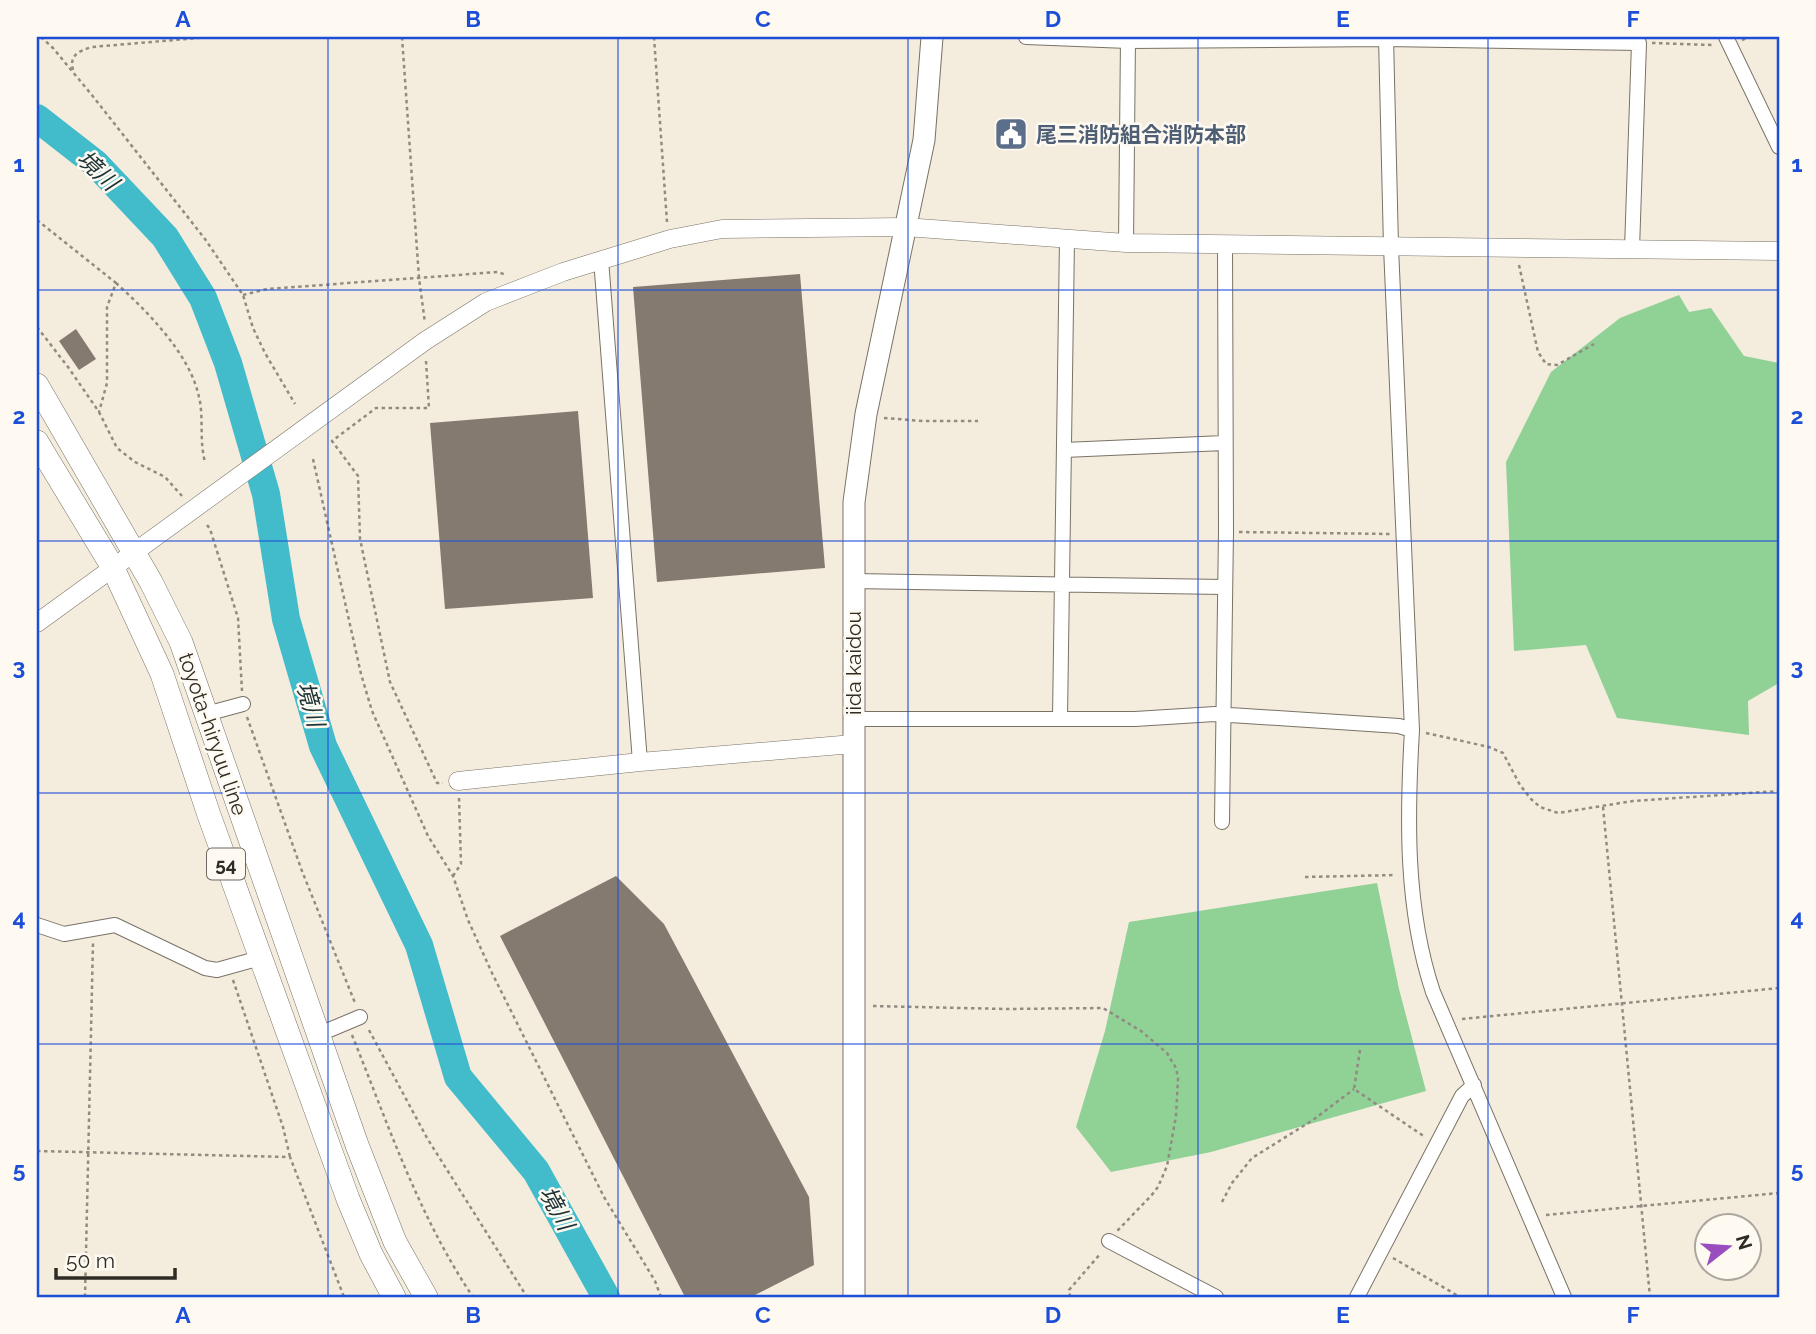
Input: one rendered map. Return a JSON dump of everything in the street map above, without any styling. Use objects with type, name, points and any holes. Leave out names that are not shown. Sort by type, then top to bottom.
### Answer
[{"type":"main road","name":"iida kaidou","points":[[854,1297],[854,502],[866,414],[924,139],[932,37]]},
{"type":"main road","name":"toyota-hiryuu line","points":[[37,385],[152,582],[181,642],[317,1035],[395,1242],[426,1297]]},
{"type":"main road","name":"toyota-hiryuu line","points":[[37,442],[112,566],[162,674],[260,958],[348,1199],[371,1254],[394,1297]]},
{"type":"street","points":[[1026,37],[1386,38],[1639,43],[1632,250]]},
{"type":"street","points":[[1386,38],[1391,247],[1412,730],[1408,799],[1413,900],[1423,963],[1444,1020],[1564,1297]]},
{"type":"street","points":[[1126,243],[1128,39]]},
{"type":"street","points":[[1728,41],[1779,147]]},
{"type":"street","points":[[37,624],[112,566],[425,341],[486,302],[601,259],[670,239],[722,229],[905,226],[1126,243],[1516,250],[1779,251]]},
{"type":"street","points":[[1060,718],[1067,239]]},
{"type":"street","points":[[1222,822],[1226,531],[1225,244]]},
{"type":"street","points":[[601,259],[640,762]]},
{"type":"street","points":[[1064,450],[1224,443]]},
{"type":"street","points":[[853,581],[1224,587]]},
{"type":"street","points":[[206,714],[243,704]]},
{"type":"street","points":[[853,719],[1135,719],[1215,715],[1399,726],[1412,730]]},
{"type":"street","points":[[458,781],[853,744]]},
{"type":"street","points":[[37,925],[64,934],[115,925],[205,968],[217,970],[260,958]]},
{"type":"street","points":[[317,1035],[354,1020]]},
{"type":"street","points":[[1357,1297],[1462,1096],[1474,1085]]},
{"type":"street","points":[[1109,1241],[1216,1297]]},
{"type":"path","points":[[41,37],[53,48],[205,239],[243,295],[253,328],[295,404]]},
{"type":"path","points":[[74,74],[74,56],[77,52],[92,47],[150,39],[210,37]]},
{"type":"path","points":[[402,37],[419,278],[425,321],[429,408],[376,408],[332,441],[358,476],[360,539],[390,682],[437,783],[458,781],[461,864],[453,876]]},
{"type":"path","points":[[653,37],[665,214],[670,239]]},
{"type":"path","points":[[1639,43],[1728,41]]},
{"type":"path","points":[[37,220],[116,283],[160,326],[181,356],[200,400],[201,448],[205,462]]},
{"type":"path","points":[[1516,250],[1538,352],[1545,364],[1557,365],[1594,344]]},
{"type":"path","points":[[243,295],[267,289],[498,272],[506,275]]},
{"type":"path","points":[[99,412],[107,383],[107,307],[116,283]]},
{"type":"path","points":[[37,327],[99,412],[117,448],[135,462],[165,477],[182,496]]},
{"type":"path","points":[[866,414],[881,418],[923,421],[978,421]]},
{"type":"path","points":[[313,459],[361,674],[372,711],[428,836],[453,876],[468,920],[492,973],[604,1197],[662,1297]]},
{"type":"path","points":[[206,525],[210,529],[238,618],[243,704],[418,1198],[438,1239],[473,1297]]},
{"type":"path","points":[[1226,531],[1404,534]]},
{"type":"path","points":[[1412,730],[1489,747],[1503,753],[1520,785],[1540,807],[1558,813],[1633,802],[1779,791]]},
{"type":"path","points":[[1603,807],[1650,1297]]},
{"type":"path","points":[[1305,877],[1412,874]]},
{"type":"path","points":[[85,1297],[93,929]]},
{"type":"path","points":[[229,967],[283,1128],[290,1157],[343,1296]]},
{"type":"path","points":[[1444,1020],[1779,988]]},
{"type":"path","points":[[855,1006],[1103,1008],[1141,1031],[1167,1053],[1176,1068],[1178,1078],[1176,1116],[1167,1166],[1152,1196],[1109,1241],[1069,1290],[1070,1297]]},
{"type":"path","points":[[354,1020],[527,1297]]},
{"type":"path","points":[[1222,1202],[1232,1182],[1252,1158],[1313,1120],[1354,1089],[1360,1050]]},
{"type":"path","points":[[1354,1089],[1436,1145]]},
{"type":"path","points":[[37,1151],[290,1157]]},
{"type":"path","points":[[1530,1216],[1779,1193]]},
{"type":"path","points":[[1381,1251],[1460,1297]]},
{"type":"green space","points":[[1679,295],[1689,312],[1711,308],[1744,356],[1779,363],[1779,683],[1748,701],[1749,735],[1617,718],[1586,645],[1514,651],[1506,462],[1551,372],[1620,318]]},
{"type":"green space","points":[[1377,883],[1399,989],[1426,1091],[1211,1152],[1111,1172],[1076,1127],[1105,1031],[1129,922]]},
{"type":"building","points":[[800,274],[825,568],[657,582],[633,287]]},
{"type":"building","points":[[76,329],[96,359],[79,370],[59,341]]},
{"type":"building","points":[[578,411],[593,598],[445,609],[430,423]]},
{"type":"building","points":[[616,876],[664,924],[809,1197],[814,1265],[751,1297],[685,1297],[500,936]]},
{"type":"waterway","name":"境川","points":[[37,118],[96,164],[165,237],[203,298],[228,363],[266,494],[286,619],[323,746],[419,945],[458,1077],[536,1171],[606,1297]]},
{"type":"place","name":"尾三消防組合消防本部","points":[[1011,134]]}]
